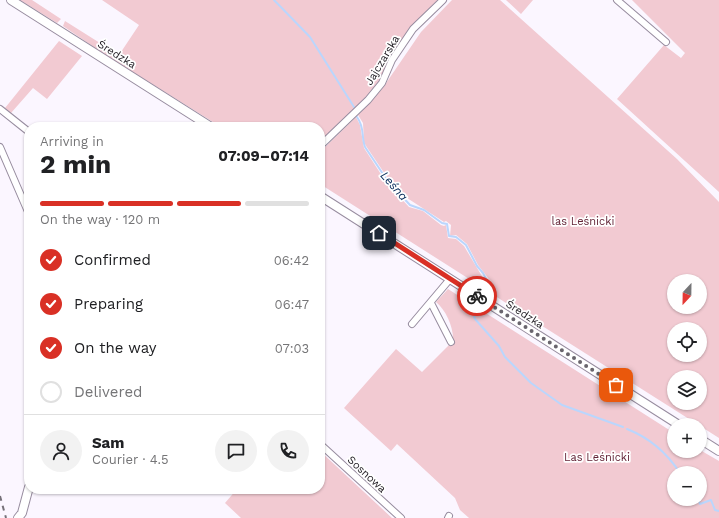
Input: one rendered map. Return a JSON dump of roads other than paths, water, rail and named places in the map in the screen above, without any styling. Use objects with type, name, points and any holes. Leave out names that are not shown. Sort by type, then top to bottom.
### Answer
[{"type":"main road","name":"Średzka","points":[[11,0],[203,122]]},
{"type":"main road","name":"Średzka","points":[[325,199],[668,418]]},
{"type":"main road","points":[[707,443],[719,451]]},
{"type":"main road","points":[[18,518],[22,513],[27,494]]},
{"type":"street","name":"Jajczarska","points":[[325,141],[368,100],[382,83],[392,60],[413,29],[443,0]]},
{"type":"street","points":[[617,0],[666,42]]},
{"type":"street","points":[[0,109],[24,128]]},
{"type":"street","points":[[0,147],[24,202]]},
{"type":"street","points":[[412,324],[450,279]]},
{"type":"street","points":[[431,303],[451,342]]},
{"type":"street","name":"Sosnowa","points":[[325,449],[401,518]]},
{"type":"waterway","name":"Leśna","points":[[274,0],[310,37],[354,107]]},
{"type":"waterway","name":"Leśna","points":[[357,117],[362,128],[365,147],[387,180],[410,205],[424,210],[442,223],[447,224],[449,236],[456,237],[466,245],[491,288],[490,292]]},
{"type":"waterway","name":"Leśna","points":[[481,307],[474,317],[475,319],[499,346],[505,357],[531,383],[562,405],[623,427]]},
{"type":"waterway","name":"Leśna","points":[[627,429],[643,437],[657,447],[675,466]]},
{"type":"waterway","name":"Leśna","points":[[707,501],[711,500],[715,510],[719,511]]},
{"type":"railway","points":[[0,496],[6,518]]},
{"type":"park label","name":"las Leśnicki","points":[[583,221]]},
{"type":"park label","name":"Las Leśnicki","points":[[597,457]]}]
